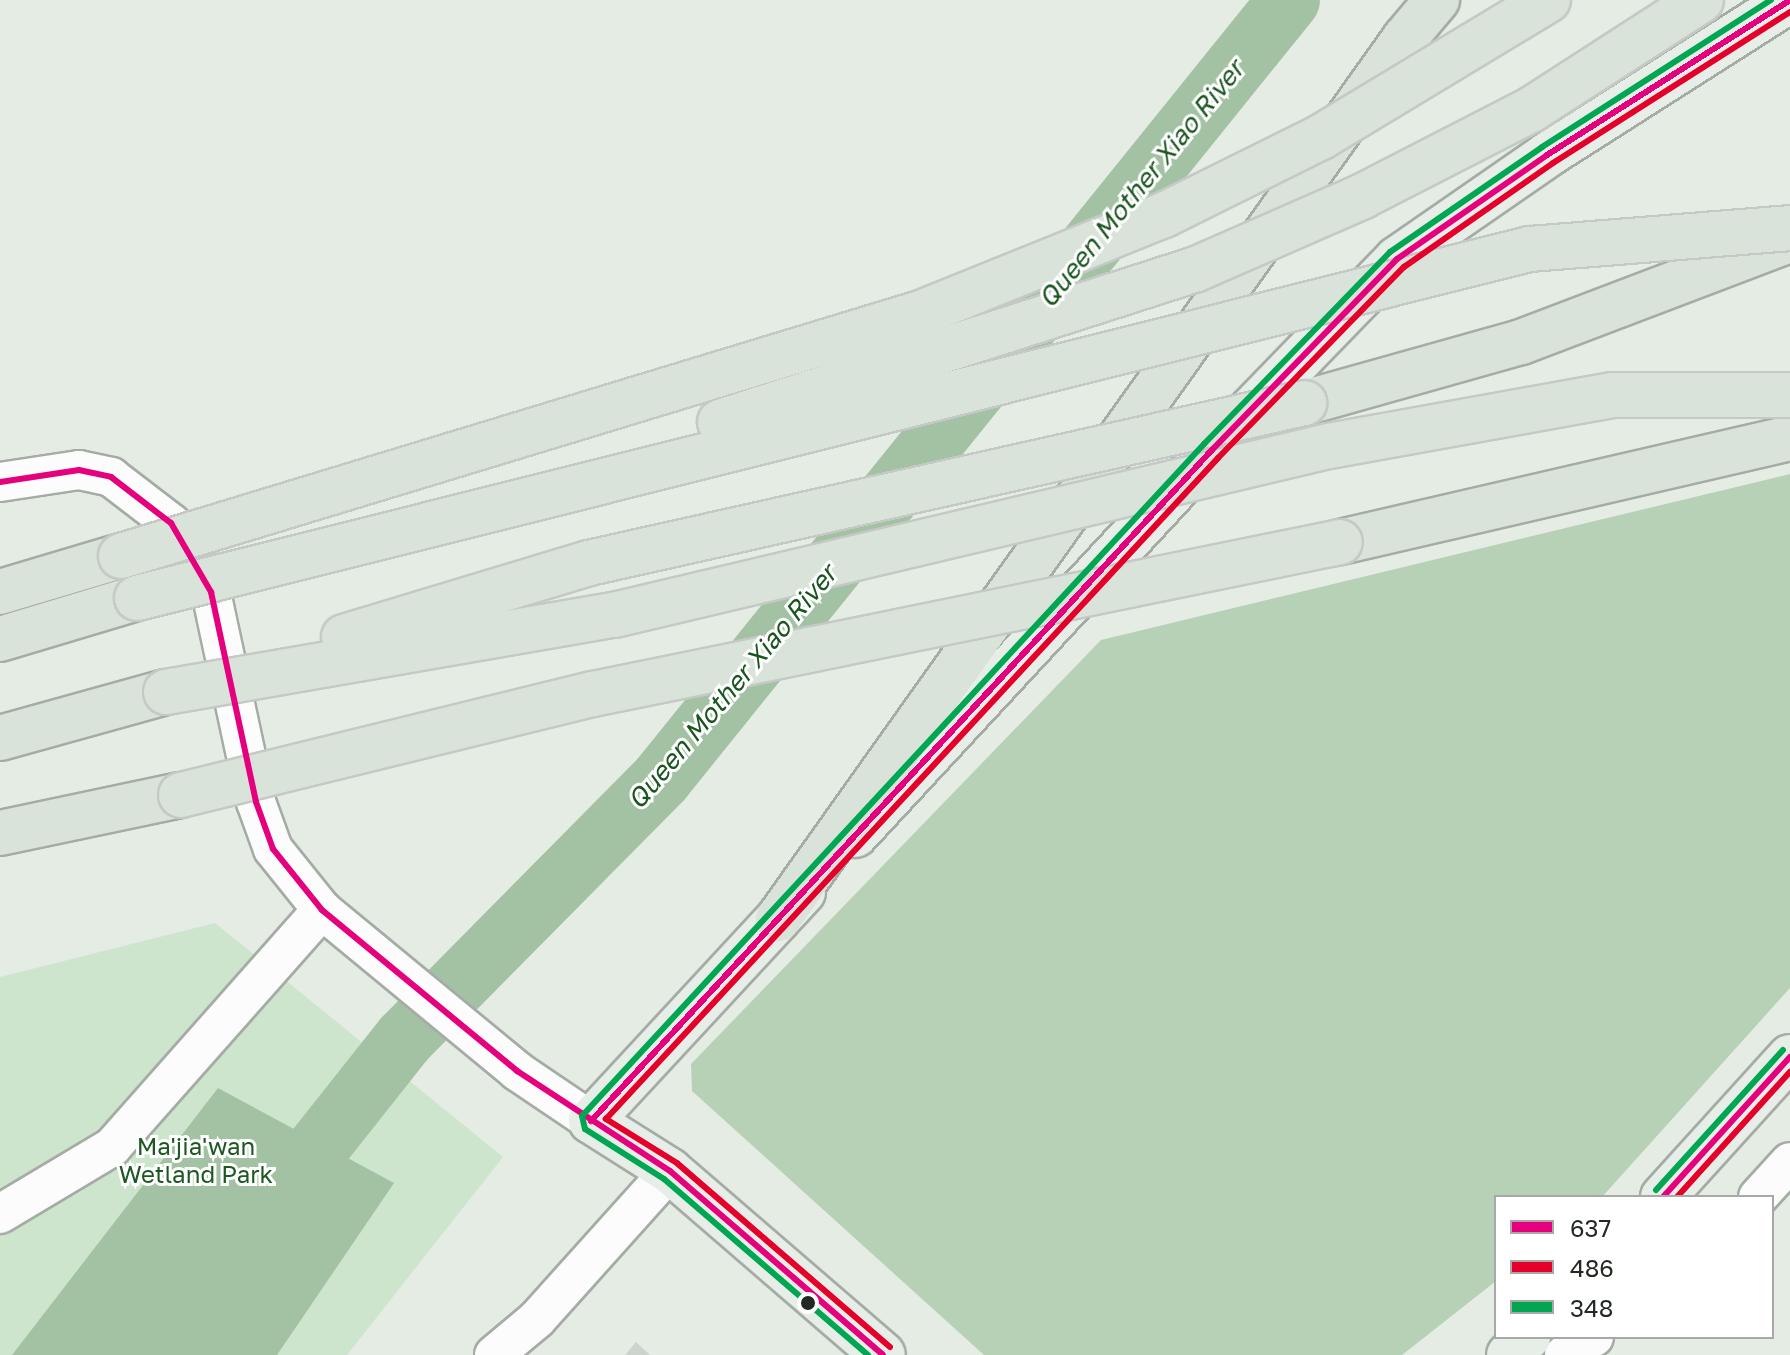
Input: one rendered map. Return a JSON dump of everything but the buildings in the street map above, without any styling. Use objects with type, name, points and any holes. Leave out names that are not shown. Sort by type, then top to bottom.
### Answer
[{"type":"highway","points":[[778,919],[1386,64],[1437,0]]},
{"type":"highway","points":[[0,592],[921,313],[1164,215],[1321,137],[1548,0]]},
{"type":"highway","points":[[0,639],[988,340],[1194,270],[1363,196],[1532,109],[1701,0]]},
{"type":"highway","points":[[137,598],[1530,249],[1790,228]]},
{"type":"highway","points":[[0,738],[166,692],[589,563],[1318,399],[1521,342],[1790,240]]},
{"type":"highway","points":[[166,692],[614,615],[1329,446],[1612,395],[1790,395]]},
{"type":"highway","points":[[0,833],[181,795],[593,694],[1340,542],[1790,438]]},
{"type":"main road","points":[[883,1355],[670,1171],[591,1121],[1211,451],[1397,259],[1547,155],[1790,0]]},
{"type":"main road","points":[[1665,1195],[1790,1057]]},
{"type":"main road","points":[[1509,1355],[1526,1339]]},
{"type":"street","points":[[0,482],[79,470],[111,477],[171,523],[211,592],[256,802],[273,849],[322,910],[517,1071],[591,1121]]},
{"type":"street","points":[[0,1214],[112,1147],[322,910]]},
{"type":"street","points":[[1760,1195],[1790,1162]]},
{"type":"street","points":[[494,1355],[537,1319],[670,1171]]},
{"type":"street","points":[[1564,1355],[1591,1339]]},
{"type":"green space","name":"Ma'jia'wan Wetland Park","points":[[215,923],[503,1157],[347,1355],[0,1355],[0,977]]},
{"type":"shaded area","points":[[1790,474],[1790,988],[1604,1195],[1494,1195],[1494,1283],[1402,1355],[984,1355],[692,1091],[691,1064],[1101,640]]},
{"type":"shaded area","points":[[218,1088],[394,1183],[277,1355],[12,1355]]},
{"type":"waterway","name":"Queen Mother Xiao River","points":[[267,1212],[404,1039],[662,778],[1289,0]]},
{"type":"transit line","name":"348","points":[[868,1355],[664,1179],[585,1129],[582,1116],[1204,444],[1390,252],[1542,147],[1771,0]]},
{"type":"transit line","name":"637","points":[[591,1121],[1211,451],[1397,259],[1547,155],[1790,0]]},
{"type":"transit line","name":"486","points":[[890,1347],[677,1163],[606,1119],[1218,458],[1404,267],[1553,163],[1790,12]]},
{"type":"transit line","name":"637","points":[[0,482],[79,470],[111,477],[171,523],[211,592],[256,802],[273,849],[322,910],[517,1071],[670,1171],[883,1355]]},
{"type":"transit line","name":"348","points":[[1656,1190],[1783,1050]]},
{"type":"transit line","name":"637","points":[[1665,1195],[1790,1057]]},
{"type":"transit line","name":"486","points":[[1679,1195],[1790,1072]]}]
